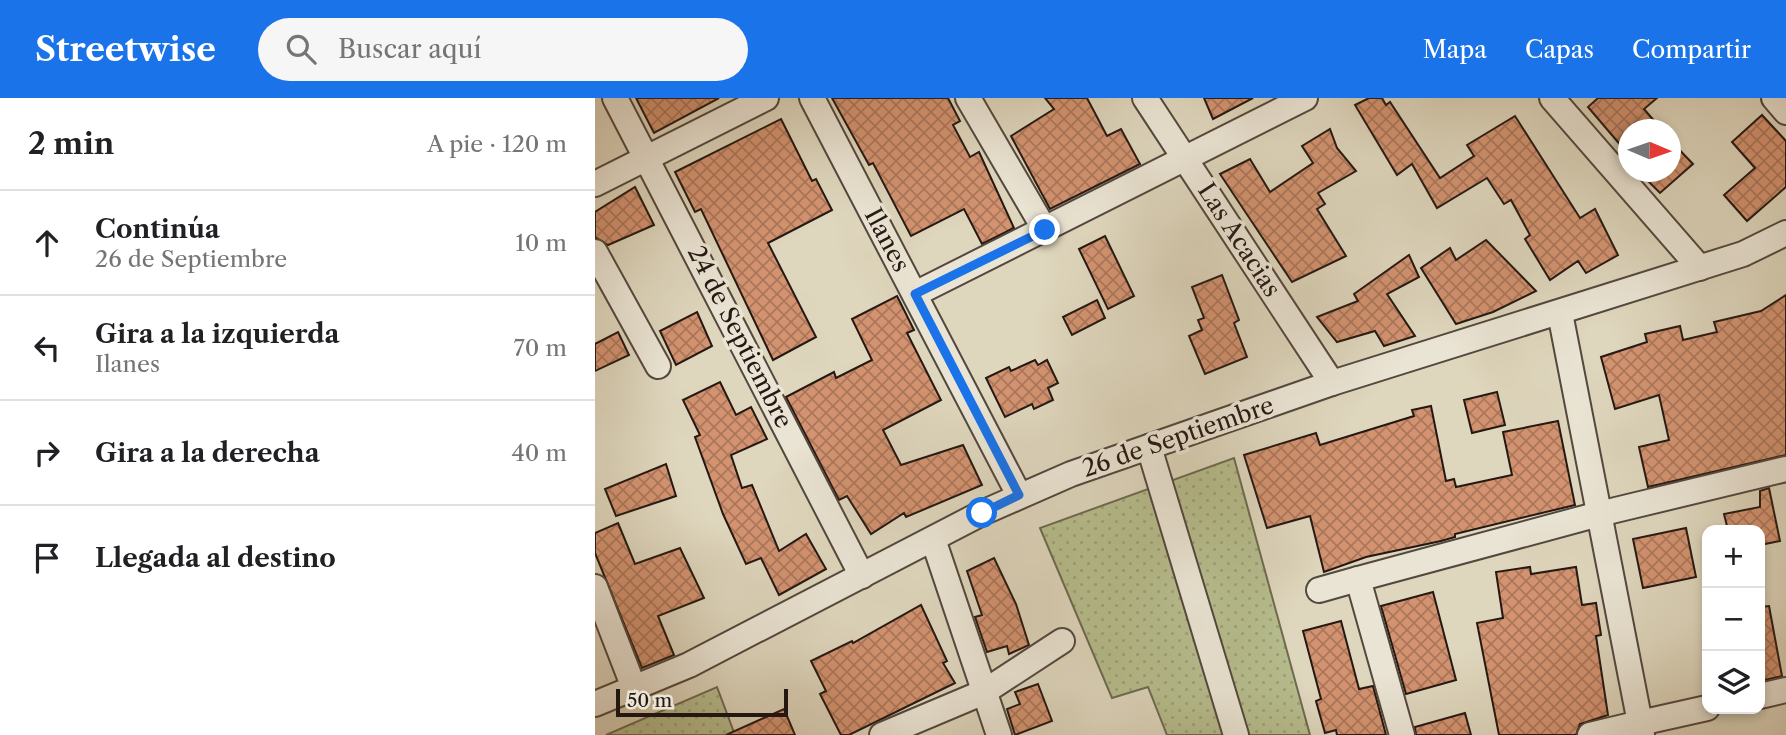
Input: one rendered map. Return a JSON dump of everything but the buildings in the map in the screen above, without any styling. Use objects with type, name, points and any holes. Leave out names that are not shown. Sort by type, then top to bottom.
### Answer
[{"type":"street","name":"24 de Septiembre","points":[[615,98],[862,576]]},
{"type":"street","points":[[595,184],[766,98]]},
{"type":"street","name":"Ilanes","points":[[812,98],[1019,495]]},
{"type":"street","points":[[968,98],[1045,230]]},
{"type":"street","name":"Las Acacias","points":[[1145,98],[1332,383]]},
{"type":"street","points":[[915,294],[1305,98]]},
{"type":"street","points":[[1552,98],[1700,268]]},
{"type":"street","points":[[1774,98],[1786,112]]},
{"type":"street","name":"26 de Septiembre","points":[[595,704],[741,640],[1019,495],[1332,383],[1783,241]]},
{"type":"street","points":[[595,252],[658,366]]},
{"type":"street","points":[[1560,313],[1641,729]]},
{"type":"street","points":[[1149,447],[1236,735]]},
{"type":"street","points":[[1319,590],[1599,514],[1786,469]]},
{"type":"street","points":[[933,539],[999,735]]},
{"type":"street","points":[[1358,579],[1402,735]]},
{"type":"street","points":[[595,587],[634,688]]},
{"type":"street","points":[[882,735],[984,692],[1062,641]]},
{"type":"street","points":[[1765,695],[1786,690]]},
{"type":"street","points":[[1590,735],[1641,729],[1702,710]]},
{"type":"green space","points":[[1234,458],[1310,735],[1167,735],[1148,687],[1112,698],[1040,528]]},
{"type":"green space","points":[[717,687],[735,735],[606,735]]},
{"type":"route","points":[[982,513],[1019,495],[915,294],[1045,230]]}]
